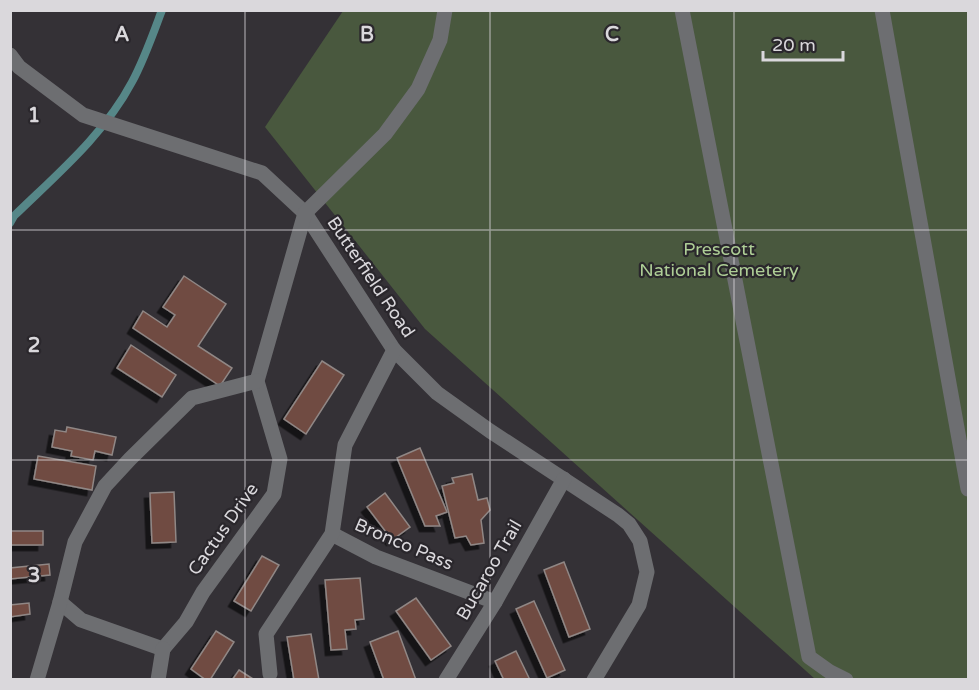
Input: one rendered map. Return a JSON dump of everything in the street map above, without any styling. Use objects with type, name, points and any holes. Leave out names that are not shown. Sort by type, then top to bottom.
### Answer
[{"type":"street","points":[[37,680],[75,542],[105,486],[129,459],[192,399],[257,381],[305,213],[385,134],[418,89],[440,40],[446,10]]},
{"type":"street","points":[[682,10],[809,657],[846,680]]},
{"type":"street","points":[[882,10],[969,489]]},
{"type":"street","name":"Butterfield Road","points":[[10,55],[19,67],[83,115],[262,173],[305,213],[394,350],[438,393],[490,431],[629,524],[640,541],[647,572],[639,605],[594,680]]},
{"type":"street","points":[[270,674],[266,634],[332,534],[345,445],[394,350]]},
{"type":"street","name":"Cactus Drive","points":[[163,648],[186,622],[203,592],[274,494],[280,459],[257,381]]},
{"type":"street","name":"Bucaroo Trail","points":[[446,680],[495,602],[564,479]]},
{"type":"street","name":"Bronco Pass","points":[[332,534],[376,557],[495,602]]},
{"type":"street","points":[[60,602],[81,620],[163,648],[158,680]]},
{"type":"green space","name":"Prescott National Cemetery","points":[[343,11],[968,11],[968,679],[815,679],[425,329],[265,127]]},
{"type":"building","points":[[184,276],[226,304],[198,346],[232,368],[220,386],[133,328],[143,311],[167,327],[175,315],[163,307]]},
{"type":"building","points":[[131,345],[176,375],[162,397],[117,368]]},
{"type":"building","points":[[322,361],[344,375],[306,434],[284,419]]},
{"type":"building","points":[[67,427],[116,437],[112,455],[95,451],[93,460],[71,456],[72,451],[52,447],[55,430],[66,432]]},
{"type":"building","points":[[420,448],[447,512],[436,516],[440,526],[425,526],[397,458]]},
{"type":"building","points":[[38,456],[96,466],[92,490],[34,479]]},
{"type":"building","points":[[472,474],[478,500],[487,498],[490,510],[481,520],[484,543],[471,545],[466,536],[455,538],[442,486],[454,483],[452,478]]},
{"type":"building","points":[[174,492],[176,542],[152,543],[150,493]]},
{"type":"building","points":[[385,493],[410,527],[392,540],[367,507]]},
{"type":"building","points":[[10,531],[43,531],[43,545],[10,545]]},
{"type":"building","points":[[262,556],[279,565],[251,611],[234,601]]},
{"type":"building","points":[[564,562],[590,629],[569,637],[544,570]]},
{"type":"building","points":[[49,564],[50,575],[10,579],[10,568]]},
{"type":"building","points":[[360,578],[364,619],[355,620],[356,629],[345,630],[347,649],[331,650],[325,580]]},
{"type":"building","points":[[416,598],[451,646],[431,660],[396,611]]},
{"type":"building","points":[[534,601],[565,670],[547,678],[516,609]]},
{"type":"building","points":[[29,603],[30,614],[10,617],[10,605]]},
{"type":"building","points":[[216,631],[234,642],[210,680],[206,680],[191,669]]},
{"type":"building","points":[[398,631],[416,680],[384,680],[370,642]]},
{"type":"building","points":[[311,634],[319,680],[294,680],[287,637]]},
{"type":"building","points":[[516,651],[530,680],[504,680],[495,661]]},
{"type":"building","points":[[239,670],[253,679],[232,680]]},
{"type":"waterway","points":[[10,223],[14,216],[78,154],[108,120],[136,74],[162,10]]}]
